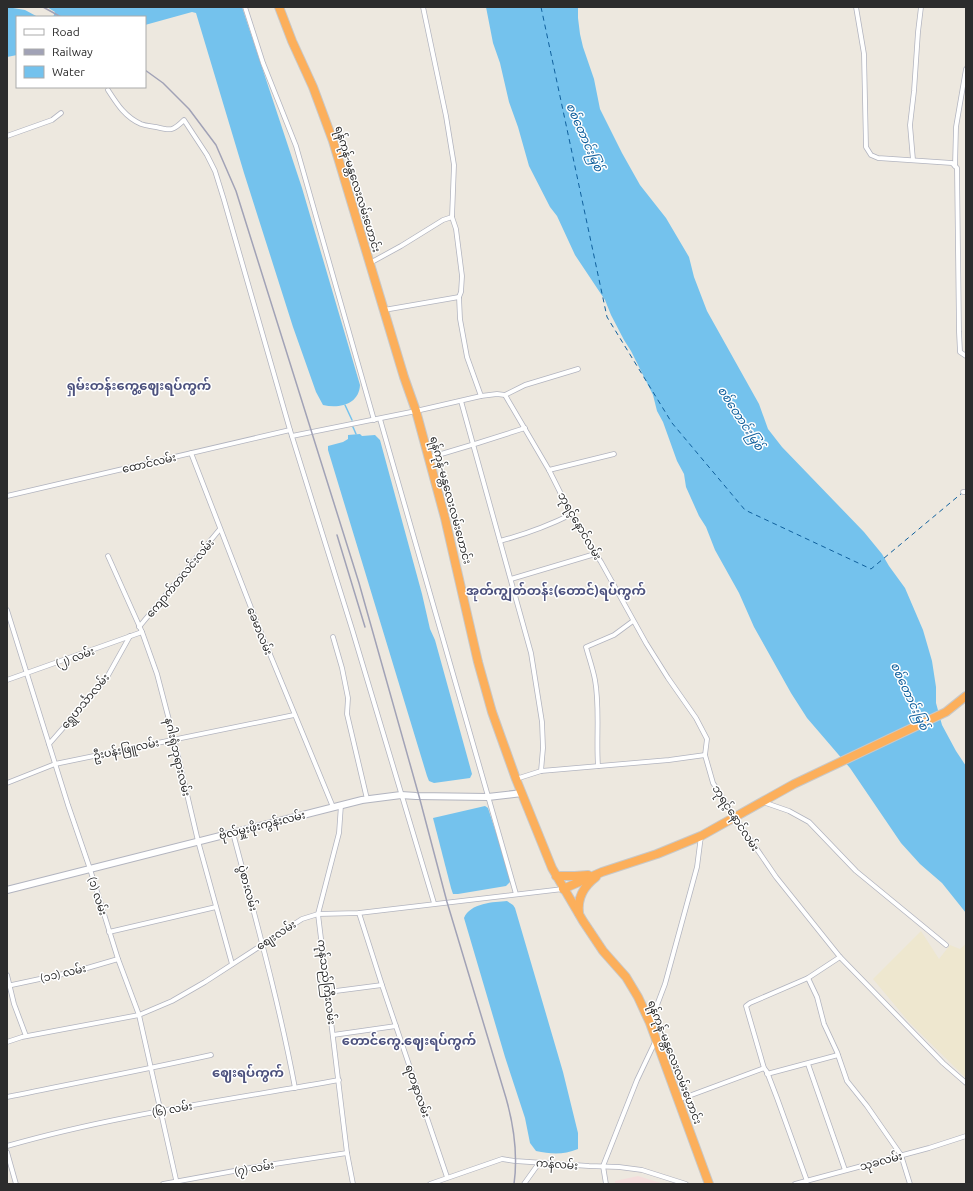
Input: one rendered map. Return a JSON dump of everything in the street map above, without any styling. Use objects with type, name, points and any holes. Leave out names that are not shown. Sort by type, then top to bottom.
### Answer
[{"type":"highway","name":"ရန်ကုန်-မန္တလေးလမ်းဟောင်း","points":[[279,7],[292,41],[313,87],[333,141],[369,264],[416,412],[448,532],[478,662],[490,705],[516,779],[542,846],[563,889],[603,951],[626,977],[638,997],[650,1023],[709,1184]]},
{"type":"highway","points":[[563,889],[602,872],[657,854],[702,836],[794,784],[946,712],[966,696]]},
{"type":"highway","points":[[556,876],[585,875],[602,872]]},
{"type":"highway","points":[[579,914],[578,904],[580,896],[585,887],[602,872]]},
{"type":"street","points":[[245,7],[263,63],[296,146],[374,420]]},
{"type":"street","points":[[424,7],[453,158],[452,217],[456,229],[462,276],[461,292],[458,297],[460,319],[467,357],[481,396]]},
{"type":"street","points":[[856,7],[864,54],[866,147],[871,154],[878,158],[952,163],[955,166]]},
{"type":"street","points":[[912,160],[910,125],[918,32],[922,7]]},
{"type":"street","points":[[966,69],[956,127],[955,166],[957,168],[958,176],[960,352],[966,356]]},
{"type":"street","points":[[108,90],[120,109],[128,116],[142,124],[168,131],[178,126],[184,120],[207,155],[215,171],[290,430],[352,629],[434,903]]},
{"type":"street","points":[[7,136],[52,120],[61,113]]},
{"type":"street","points":[[369,264],[402,246],[443,220],[452,217]]},
{"type":"street","points":[[384,310],[458,297]]},
{"type":"street","points":[[292,436],[416,412],[481,396],[497,394],[505,395],[525,385],[578,369]]},
{"type":"street","name":"ဘုရင့်နောင်လမ်း","points":[[505,395],[633,620],[668,678],[696,718],[707,739],[705,755],[713,783],[734,817],[776,877],[840,957],[943,1063],[966,1083]]},
{"type":"street","points":[[461,401],[533,660],[542,722],[543,748],[541,771]]},
{"type":"street","points":[[380,419],[516,894]]},
{"type":"street","points":[[428,458],[525,428]]},
{"type":"street","name":"ထောင်လမ်း","points":[[7,496],[290,430]]},
{"type":"street","name":"ခေမာလမ်း","points":[[191,454],[294,715],[333,807]]},
{"type":"street","points":[[549,470],[614,454]]},
{"type":"street","points":[[500,541],[528,534],[572,514]]},
{"type":"street","name":"ကျောက်တလင်းလမ်း","points":[[140,627],[220,529]]},
{"type":"street","points":[[511,580],[595,554]]},
{"type":"street","name":"နဂါးရုံဘုရားလမ်း","points":[[108,556],[140,627],[157,674],[198,841],[232,964]]},
{"type":"street","name":"(၁) လမ်း","points":[[7,610],[109,932],[139,1015],[177,1183]]},
{"type":"street","points":[[598,766],[596,744],[598,716],[595,681],[586,647],[614,635],[633,620]]},
{"type":"street","name":"(၂) လမ်း","points":[[7,680],[28,674],[142,632]]},
{"type":"street","name":"ရွှေဟင်္သာလမ်း","points":[[49,744],[106,679],[130,636]]},
{"type":"street","points":[[333,637],[344,675],[348,698],[347,714],[367,799]]},
{"type":"street","name":"ဦးပန်းဖြူလမ်း","points":[[7,783],[55,764],[294,715]]},
{"type":"street","points":[[516,779],[541,771],[669,760],[705,755]]},
{"type":"street","name":"ဗိုလ်မှူးဖိုးကွန်းလမ်း","points":[[7,890],[367,799],[401,795],[488,797],[522,793]]},
{"type":"street","points":[[762,802],[789,810],[809,822],[856,871],[946,945]]},
{"type":"street","name":"ကုန်သည်ကြီးလမ်း","points":[[341,805],[339,833],[318,914],[347,1153],[353,1184]]},
{"type":"street","name":"ပွဲစားလမ်း","points":[[233,833],[263,944],[287,1046],[295,1088]]},
{"type":"street","points":[[650,1023],[665,984],[696,867],[702,836]]},
{"type":"street","name":"စျေးလမ်း","points":[[7,1042],[26,1036],[139,1015],[172,1001],[302,919],[318,914],[359,913],[563,889]]},
{"type":"street","points":[[109,932],[216,907]]},
{"type":"street","name":"ရတနာလမ်း","points":[[359,913],[447,1178]]},
{"type":"street","points":[[807,1181],[768,1074],[764,1068],[746,1006],[808,978],[840,957]]},
{"type":"street","name":"(၁၁) လမ်း","points":[[8,986],[78,971],[118,959]]},
{"type":"street","points":[[7,975],[8,986],[26,1036]]},
{"type":"street","points":[[808,978],[816,997],[824,1024],[838,1055],[847,1081],[867,1106],[901,1155],[910,1184]]},
{"type":"street","points":[[328,992],[382,985]]},
{"type":"street","points":[[333,1035],[396,1026]]},
{"type":"street","points":[[606,1184],[603,1166],[637,1080],[656,1040]]},
{"type":"street","points":[[7,1097],[211,1055]]},
{"type":"street","points":[[768,1074],[838,1055]]},
{"type":"street","points":[[808,1064],[845,1170]]},
{"type":"street","points":[[678,1100],[764,1068]]},
{"type":"street","name":"(၆) လမ်း","points":[[7,1146],[47,1135],[161,1111],[339,1080]]},
{"type":"street","name":"သုခလမ်း","points":[[796,1184],[929,1148],[966,1136]]},
{"type":"street","points":[[7,1152],[16,1184]]},
{"type":"street","name":"(၇) လမ်း","points":[[162,1184],[177,1183],[261,1166],[347,1153]]},
{"type":"street","name":"ကန်လမ်း","points":[[430,1184],[502,1159],[642,1170],[686,1184]]},
{"type":"street","points":[[524,1184],[539,1163]]},
{"type":"shaded area","points":[[921,931],[939,959],[950,945],[960,949],[966,944],[966,1078],[909,1022],[873,979]]},
{"type":"shaded area","points":[[638,1176],[664,1184],[615,1184],[615,1181]]},
{"type":"water","points":[[7,7],[25,10],[36,16],[16,16],[16,55],[7,57]]},
{"type":"water","points":[[47,7],[242,7],[302,188],[360,385],[356,397],[352,401],[348,404],[336,406],[323,405],[316,392],[293,327],[244,173],[196,13],[192,12],[146,25],[146,16],[53,16],[55,12]]},
{"type":"water","name":"စစ်တောင်းမြစ်","points":[[486,7],[578,7],[580,34],[594,79],[600,109],[640,185],[666,218],[689,257],[694,277],[707,311],[759,404],[768,429],[782,447],[864,532],[882,554],[905,588],[923,630],[932,661],[936,687],[936,703],[942,725],[966,766],[966,913],[942,883],[920,864],[901,843],[850,768],[807,718],[791,693],[754,627],[739,593],[715,550],[706,527],[699,516],[686,487],[684,474],[677,461],[663,422],[657,411],[653,395],[611,315],[605,300],[575,255],[557,216],[550,207],[529,166],[509,102],[500,63],[493,43]]},
{"type":"water","points":[[360,434],[362,436],[375,435],[380,440],[422,594],[430,629],[435,640],[472,774],[470,778],[434,783],[429,781],[427,776],[328,450],[328,446],[348,439],[348,435]]},
{"type":"water","points":[[485,806],[488,808],[510,876],[510,882],[506,886],[453,894],[433,818]]},
{"type":"water","points":[[507,901],[515,908],[563,1072],[578,1133],[578,1149],[567,1152],[552,1153],[536,1151],[530,1143],[525,1118],[505,1057],[464,918],[471,909],[477,906]]},
{"type":"waterway","points":[[345,405],[352,420]]},
{"type":"waterway","points":[[353,427],[356,434]]},
{"type":"ferry route","points":[[541,7],[607,317],[672,423],[745,510],[871,569],[962,493]]},
{"type":"railway","points":[[43,7],[59,16]]},
{"type":"railway","points":[[146,71],[163,83],[189,109],[216,145],[236,191],[359,583],[447,902],[506,1098],[511,1119],[515,1151],[516,1162],[514,1184]]},
{"type":"railway","points":[[337,535],[365,627]]},
{"type":"district","name":"ရှမ်းတန်းကွေ့ဈေးရပ်ကွက်","points":[[139,385]]},
{"type":"district","name":"အုတ်ကျွတ်တန်း(တောင်)ရပ်ကွက်","points":[[556,590]]},
{"type":"district","name":"တောင်ကွေ.ဈေးရပ်ကွက်","points":[[409,1040]]},
{"type":"district","name":"ဈေးရပ်ကွက်","points":[[248,1072]]}]
